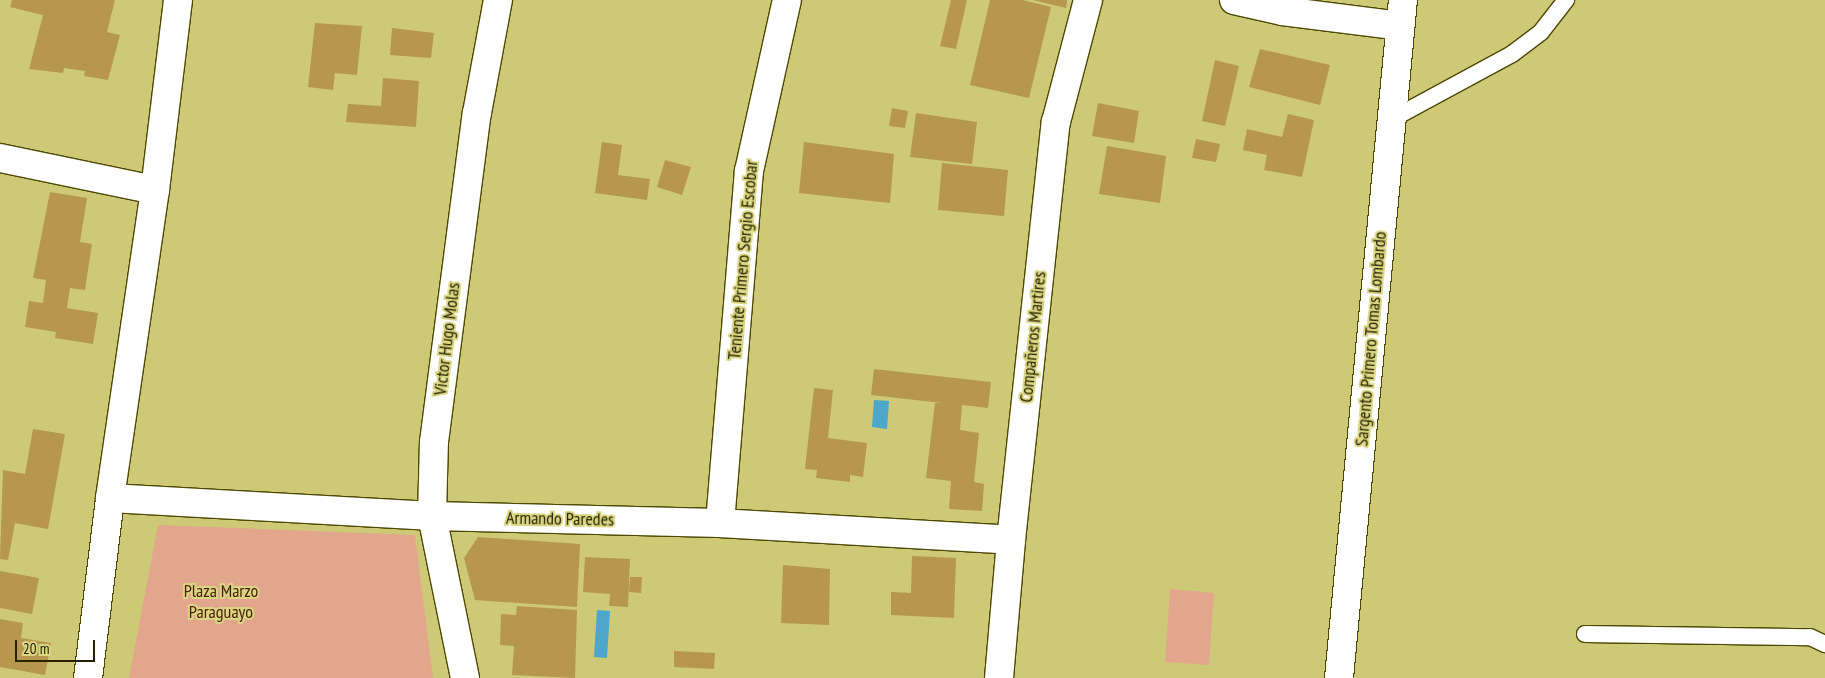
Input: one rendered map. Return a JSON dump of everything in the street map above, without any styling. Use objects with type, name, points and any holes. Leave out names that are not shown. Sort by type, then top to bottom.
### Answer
[{"type":"street","points":[[88,678],[110,498],[155,190],[178,0]]},
{"type":"street","name":"Victor Hugo Molas","points":[[465,678],[432,516],[434,442],[444,351],[477,113],[498,0]]},
{"type":"street","name":"Teniente Primero Sergio Escobar","points":[[720,523],[749,171],[787,0]]},
{"type":"street","name":"Compañeros Martires","points":[[999,678],[1011,540],[1056,122],[1088,0]]},
{"type":"street","points":[[1234,0],[1282,11],[1402,13]]},
{"type":"street","name":"Sargento Primero Tomas Lombardo","points":[[1339,678],[1402,13]]},
{"type":"street","points":[[0,158],[155,190]]},
{"type":"street","name":"Armando Paredes","points":[[110,498],[432,516],[720,523],[1011,540]]},
{"type":"lane","points":[[1392,119],[1512,54],[1541,32],[1566,0]]},
{"type":"lane","points":[[1585,634],[1810,638],[1825,644]]},
{"type":"green space","name":"Plaza Marzo Paraguayo","points":[[158,525],[415,535],[433,678],[129,678]]},
{"type":"green space","points":[[1170,589],[1214,593],[1209,665],[1165,662]]},
{"type":"water","points":[[874,400],[889,401],[887,429],[872,427]]},
{"type":"water","points":[[597,610],[610,611],[607,658],[594,657]]},
{"type":"building","points":[[12,0],[115,0],[107,32],[120,35],[108,80],[84,76],[85,71],[64,68],[63,73],[29,69],[43,15],[10,7]]},
{"type":"building","points":[[951,0],[967,0],[956,49],[940,46]]},
{"type":"building","points":[[990,0],[1023,0],[1051,7],[1029,98],[970,85]]},
{"type":"building","points":[[1033,0],[1067,0],[1066,8]]},
{"type":"building","points":[[315,23],[362,26],[357,75],[335,73],[333,90],[308,87]]},
{"type":"building","points":[[392,28],[434,33],[431,58],[390,55]]},
{"type":"building","points":[[1260,49],[1330,65],[1320,105],[1249,87]]},
{"type":"building","points":[[1215,60],[1239,66],[1225,126],[1202,121]]},
{"type":"building","points":[[383,78],[419,81],[416,127],[346,122],[348,104],[381,106]]},
{"type":"building","points":[[1098,103],[1139,111],[1134,143],[1092,136]]},
{"type":"building","points":[[892,108],[908,111],[905,128],[889,126]]},
{"type":"building","points":[[916,113],[977,122],[972,164],[910,157]]},
{"type":"building","points":[[1288,114],[1314,120],[1302,177],[1264,170],[1267,155],[1243,150],[1247,129],[1282,137]]},
{"type":"building","points":[[1196,139],[1220,144],[1216,162],[1192,158]]},
{"type":"building","points":[[602,142],[622,145],[618,175],[650,179],[647,200],[595,193]]},
{"type":"building","points":[[804,142],[894,154],[890,203],[799,193]]},
{"type":"building","points":[[1107,146],[1166,156],[1160,203],[1099,194]]},
{"type":"building","points":[[665,160],[691,167],[682,195],[657,187]]},
{"type":"building","points":[[942,163],[1008,170],[1004,216],[938,210]]},
{"type":"building","points":[[50,192],[87,198],[80,242],[92,244],[85,290],[70,288],[67,308],[98,313],[93,344],[55,338],[56,332],[25,327],[29,301],[43,303],[46,280],[33,278]]},
{"type":"building","points":[[874,369],[991,382],[988,408],[962,405],[960,430],[979,433],[974,482],[984,484],[982,511],[949,509],[951,481],[926,478],[935,403],[942,403],[871,395]]},
{"type":"building","points":[[814,388],[833,390],[828,438],[867,443],[863,477],[850,475],[850,482],[816,478],[817,470],[805,469]]},
{"type":"building","points":[[33,429],[65,434],[48,529],[15,523],[8,560],[0,559],[3,470],[25,474]]},
{"type":"building","points":[[478,537],[580,544],[577,607],[475,600],[464,558]]},
{"type":"building","points":[[912,556],[956,558],[954,618],[891,615],[891,592],[911,593]]},
{"type":"building","points":[[585,557],[630,559],[628,607],[609,606],[610,594],[583,592]]},
{"type":"building","points":[[783,565],[830,569],[829,625],[781,623]]},
{"type":"building","points":[[0,571],[39,578],[32,614],[0,608]]},
{"type":"building","points":[[630,577],[642,577],[641,593],[629,592]]},
{"type":"building","points":[[517,606],[577,610],[575,678],[512,675],[514,646],[500,645],[501,614],[516,615]]},
{"type":"building","points":[[0,619],[23,623],[21,638],[51,643],[45,675],[0,667]]},
{"type":"building","points":[[674,651],[715,653],[714,669],[674,667]]}]
